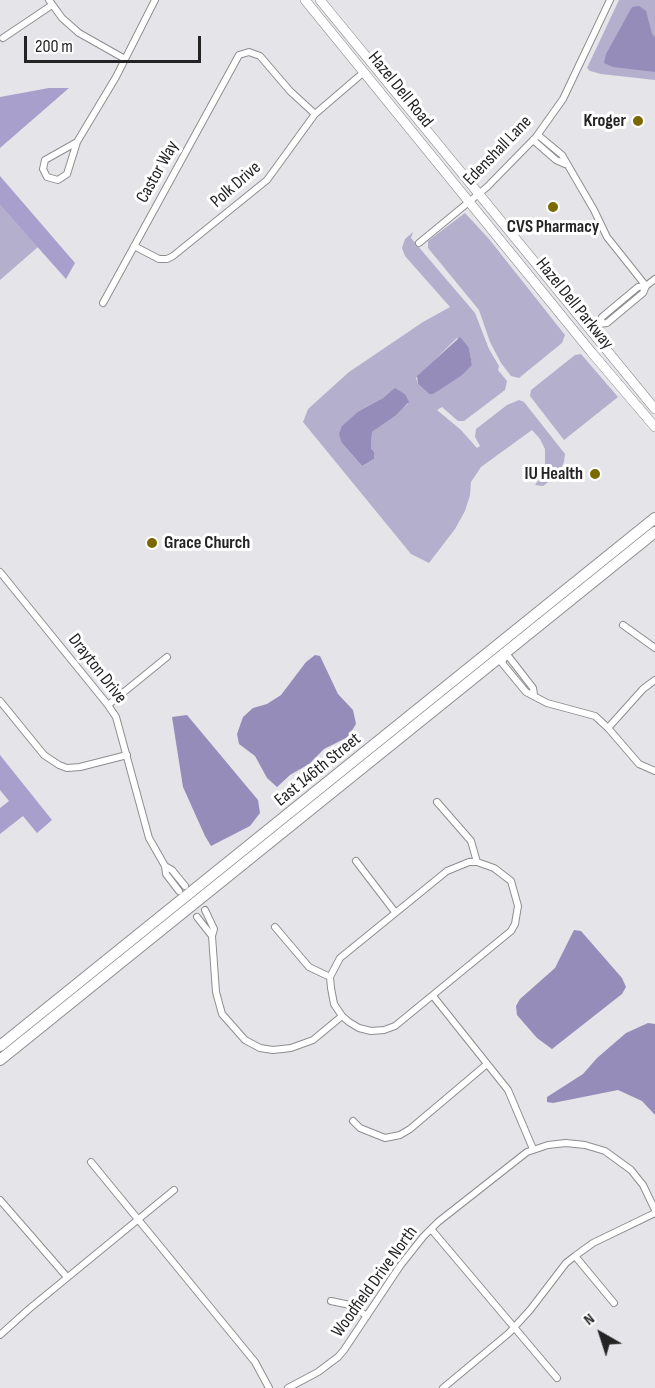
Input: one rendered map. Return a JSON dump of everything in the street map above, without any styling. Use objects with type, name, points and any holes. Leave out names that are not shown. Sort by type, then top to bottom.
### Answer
[{"type":"main road","name":"Hazel Dell Road","points":[[305,0],[469,202]]},
{"type":"main road","name":"Hazel Dell Road","points":[[320,0],[478,194]]},
{"type":"main road","name":"Hazel Dell Parkway","points":[[478,194],[655,409]]},
{"type":"main road","name":"Hazel Dell Parkway","points":[[469,202],[655,427]]},
{"type":"main road","name":"East 146th Street","points":[[0,1060],[500,654],[655,518]]},
{"type":"main road","name":"East 146th Street","points":[[0,1047],[655,532]]},
{"type":"street","points":[[77,142],[45,160],[43,170],[47,177],[58,180],[67,174],[77,142],[101,105],[155,0]]},
{"type":"street","name":"Edenshall Lane","points":[[418,243],[513,163],[536,137],[563,99],[610,0]]},
{"type":"street","points":[[3,39],[51,2],[79,33],[125,59]]},
{"type":"street","name":"Castor Way","points":[[103,303],[239,55],[249,52],[260,56],[290,92],[315,114]]},
{"type":"street","name":"Polk Drive","points":[[134,246],[159,259],[173,256],[267,180],[315,114],[364,72]]},
{"type":"street","points":[[536,137],[562,155],[607,237],[646,286]]},
{"type":"street","points":[[646,286],[638,287],[602,317],[599,324],[607,323],[643,293],[646,286],[655,279]]},
{"type":"street","name":"Drayton Drive","points":[[0,572],[108,705],[119,724],[149,838],[165,866],[166,874],[179,891]]},
{"type":"street","points":[[623,625],[655,648]]},
{"type":"street","points":[[500,654],[509,657],[533,688],[534,695],[547,703],[595,716],[639,764],[655,771]]},
{"type":"street","points":[[108,705],[167,657]]},
{"type":"street","points":[[608,728],[655,680]]},
{"type":"street","points":[[0,701],[44,755],[55,763],[75,768],[127,756]]},
{"type":"street","points":[[437,802],[471,841],[477,862]]},
{"type":"street","points":[[356,861],[396,912]]},
{"type":"street","points":[[477,862],[494,868],[508,879],[514,890],[518,906],[515,924],[511,931],[402,1022],[384,1030],[371,1031],[360,1028],[342,1016],[332,997],[330,977],[336,964],[346,952],[447,871],[459,865],[477,862]]},
{"type":"street","name":"Drayton Drive","points":[[165,866],[172,870],[185,886]]},
{"type":"street","points":[[205,910],[214,929],[212,936],[216,993],[222,1014],[245,1040],[273,1050],[291,1048],[313,1040],[342,1016]]},
{"type":"street","points":[[197,917],[212,936]]},
{"type":"street","points":[[275,927],[309,968],[330,977]]},
{"type":"street","points":[[433,996],[508,1090],[533,1149]]},
{"type":"street","points":[[352,1121],[360,1128],[385,1138],[400,1135],[411,1129],[487,1064]]},
{"type":"street","name":"Woodfield Drive North","points":[[288,1388],[333,1362],[344,1350],[400,1266],[430,1229],[512,1161],[533,1149],[566,1143],[585,1145],[605,1151],[631,1170],[643,1185],[655,1211]]},
{"type":"street","points":[[91,1162],[255,1362],[269,1388]]},
{"type":"street","points":[[0,1335],[174,1190]]},
{"type":"street","points":[[0,1200],[68,1277]]},
{"type":"street","points":[[443,1388],[490,1350],[514,1327],[575,1256],[593,1243],[655,1211]]},
{"type":"street","points":[[430,1229],[557,1378]]},
{"type":"street","points":[[575,1256],[614,1303]]},
{"type":"street","points":[[331,1301],[350,1305],[367,1316]]},
{"type":"shaded area","points":[[619,0],[655,0],[655,80],[601,74],[587,68]]},
{"type":"shaded area","points":[[639,6],[646,11],[652,34],[655,37],[655,72],[613,67],[604,63],[606,54],[632,7]]},
{"type":"shaded area","points":[[49,88],[69,88],[0,148],[0,97]]},
{"type":"shaded area","points":[[0,176],[75,263],[66,279],[0,205]]},
{"type":"shaded area","points":[[0,205],[38,247],[0,280]]},
{"type":"shaded area","points":[[465,213],[489,239],[565,335],[562,343],[519,378],[511,376],[501,363],[490,342],[479,310],[428,248],[428,241]]},
{"type":"shaded area","points":[[413,232],[411,238],[475,313],[489,349],[499,366],[498,370],[507,381],[505,390],[464,421],[458,421],[442,407],[437,410],[461,430],[477,448],[480,446],[475,437],[476,429],[507,405],[519,400],[524,402],[565,454],[558,475],[543,486],[535,485],[545,463],[545,449],[532,430],[481,467],[471,482],[465,511],[455,529],[429,563],[411,554],[303,422],[308,409],[349,372],[423,322],[450,307],[405,256],[402,248],[405,239]],"holes":[[[457,338],[469,348],[472,365],[429,394],[418,384],[416,378]],[[395,389],[405,394],[408,404],[372,432],[371,448],[374,452],[374,459],[362,466],[342,443],[359,411]]]},
{"type":"shaded area","points":[[460,337],[469,348],[472,365],[462,375],[433,394],[429,394],[418,384],[417,376]]},
{"type":"shaded area","points":[[581,354],[618,397],[564,440],[530,396],[531,390],[575,355]]},
{"type":"shaded area","points":[[395,388],[405,394],[409,402],[396,415],[372,432],[371,448],[374,452],[374,459],[362,466],[342,443],[339,434],[342,426],[359,411],[383,398]]},
{"type":"shaded area","points":[[315,655],[320,656],[338,694],[353,710],[356,724],[348,737],[324,749],[309,764],[290,775],[277,787],[267,778],[255,756],[239,744],[237,734],[243,717],[253,708],[267,704],[281,695],[306,662]]},
{"type":"shaded area","points":[[187,715],[258,800],[260,813],[250,826],[211,846],[183,787],[172,717]]},
{"type":"shaded area","points":[[0,755],[52,820],[37,833],[23,816],[0,834],[0,808],[9,801],[0,790]]},
{"type":"shaded area","points":[[574,930],[581,931],[622,978],[626,987],[622,994],[552,1049],[537,1038],[517,1015],[516,1006],[520,999],[555,968]]},
{"type":"shaded area","points":[[648,1023],[655,1024],[655,1115],[642,1101],[618,1090],[553,1103],[547,1102],[547,1097],[583,1074],[597,1058],[626,1033]]},
{"type":"place","name":"Kroger","points":[[638,121]]},
{"type":"place","name":"CVS Pharmacy","points":[[553,207]]},
{"type":"place","name":"IU Health","points":[[595,474]]},
{"type":"place","name":"Grace Church","points":[[152,543]]}]
